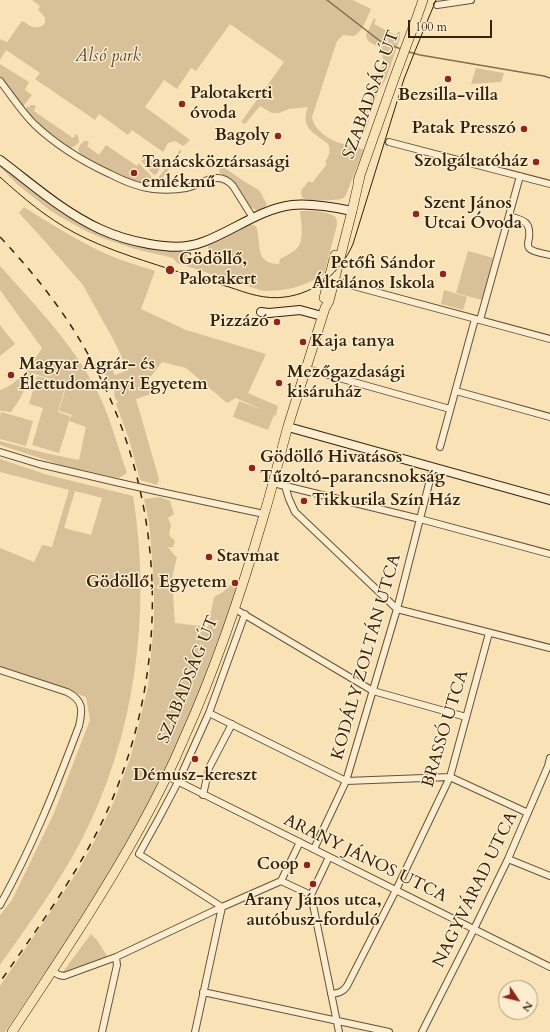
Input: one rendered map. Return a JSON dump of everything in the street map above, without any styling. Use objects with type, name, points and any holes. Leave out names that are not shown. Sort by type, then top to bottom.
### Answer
[{"type":"main road","name":"SZABADSÁG ÚT","points":[[12,1032],[112,876],[142,824],[167,776],[203,695],[235,609],[274,483],[288,427],[307,369],[323,312],[324,299],[330,272],[360,176],[423,0]]},
{"type":"main road","points":[[0,160],[59,205],[91,225],[116,235],[144,243],[162,246],[185,246],[203,242],[253,218],[286,206],[317,205],[350,211]]},
{"type":"main road","name":"SZABADSÁG ÚT","points":[[323,312],[329,301],[335,281],[350,211]]},
{"type":"main road","points":[[261,312],[269,313],[300,310],[323,312]]},
{"type":"main road","points":[[288,427],[550,500]]},
{"type":"street","points":[[437,5],[471,0]]},
{"type":"street","points":[[0,81],[35,124],[72,154],[95,167],[126,182],[153,189],[177,189],[212,178],[223,178],[233,186],[253,218]]},
{"type":"street","points":[[389,142],[550,184]]},
{"type":"street","points":[[440,447],[520,176]]},
{"type":"street","points":[[509,216],[524,221],[528,225],[530,233],[528,244],[532,250],[550,255]]},
{"type":"street","points":[[335,281],[550,339]]},
{"type":"street","points":[[307,369],[450,409]]},
{"type":"street","points":[[456,392],[550,417]]},
{"type":"street","points":[[0,452],[39,464],[264,514]]},
{"type":"street","name":"KODÁLY ZOLTÁN UTCA","points":[[314,849],[346,781],[397,609],[433,468]]},
{"type":"street","points":[[274,483],[550,554]]},
{"type":"street","points":[[285,486],[295,512],[397,609],[550,648]]},
{"type":"street","points":[[235,609],[373,691],[466,716]]},
{"type":"street","name":"SZABADSÁG ÚT","points":[[222,907],[139,854],[178,782],[209,713],[245,614]]},
{"type":"street","name":"BRASSÓ UTCA","points":[[332,994],[345,990],[396,890],[450,777],[489,633]]},
{"type":"street","points":[[0,670],[73,695],[78,700],[81,707],[81,715],[79,726],[49,804],[0,905]]},
{"type":"street","points":[[209,713],[346,781],[450,777],[528,813]]},
{"type":"street","points":[[203,795],[209,768],[232,724]]},
{"type":"street","name":"NAGYVÁRAD UTCA","points":[[422,1032],[508,859],[549,767],[550,758]]},
{"type":"street","name":"ARANY JÁNOS UTCA","points":[[167,776],[550,968]]},
{"type":"street","points":[[51,971],[58,975],[64,976],[116,956],[281,881],[300,842]]},
{"type":"street","points":[[329,857],[310,895],[339,1032]]},
{"type":"street","points":[[508,859],[550,876]]},
{"type":"street","points":[[281,881],[310,895]]},
{"type":"street","points":[[195,1032],[222,907]]},
{"type":"street","points":[[102,1032],[117,965],[116,956]]},
{"type":"street","points":[[203,992],[389,1032]]},
{"type":"green space","name":"Alsó park","points":[[32,0],[353,0],[371,9],[364,25],[356,35],[343,35],[337,41],[312,117],[314,123],[323,134],[337,142],[358,145],[360,149],[364,149],[346,195],[341,199],[321,200],[305,199],[302,196],[302,189],[309,181],[312,183],[327,164],[325,162],[329,151],[328,144],[313,133],[307,125],[306,114],[308,107],[272,113],[260,106],[245,124],[241,122],[284,62],[230,24],[196,71],[191,68],[177,89],[164,80],[145,107],[190,140],[183,146],[175,141],[168,143],[163,152],[132,130],[128,135],[99,114],[95,120],[35,79],[40,73],[6,50],[0,60],[1,39],[7,42],[22,21],[33,27],[43,25],[45,18],[38,10],[40,6]]},
{"type":"green space","points":[[374,18],[376,20],[374,24],[395,35],[400,32],[400,38],[386,79],[376,97],[366,130],[361,136],[360,133],[383,60],[381,50],[367,39],[366,35]]},
{"type":"green space","points":[[0,64],[29,82],[25,90],[32,95],[22,108],[0,76]]},
{"type":"green space","points":[[476,68],[504,73],[501,82],[471,84]]},
{"type":"green space","points":[[31,105],[36,106],[34,111],[73,138],[76,134],[79,142],[70,148],[45,130],[34,121],[26,110],[27,106],[29,107]]},
{"type":"green space","points":[[84,141],[89,142],[87,146],[99,155],[106,145],[137,166],[139,163],[151,176],[152,181],[148,184],[141,183],[98,166],[82,155],[78,150],[81,143],[82,144]]},
{"type":"green space","points":[[180,150],[182,151],[163,177],[171,182],[174,179],[180,183],[180,185],[161,186],[158,183],[158,178]]},
{"type":"green space","points":[[145,156],[159,166],[159,169],[155,175],[141,161]]},
{"type":"green space","points":[[0,163],[77,220],[168,250],[186,251],[188,257],[193,259],[205,257],[209,251],[209,244],[249,224],[256,226],[260,251],[265,260],[271,263],[279,264],[280,259],[294,251],[300,243],[302,226],[300,211],[317,211],[331,214],[336,218],[337,225],[324,274],[295,287],[263,291],[177,263],[173,258],[135,249],[86,231],[47,208],[17,184],[0,167]]},
{"type":"green space","points":[[222,166],[259,190],[267,204],[264,209],[257,210],[250,207],[232,180],[220,173],[219,170]]},
{"type":"green space","points":[[24,207],[62,231],[102,252],[155,271],[141,309],[186,330],[266,354],[248,393],[278,406],[276,416],[274,415],[268,430],[233,417],[239,401],[263,410],[236,398],[227,403],[186,368],[162,362],[149,379],[151,394],[136,399],[159,479],[157,485],[140,480],[129,439],[116,404],[118,402],[115,398],[114,390],[104,373],[105,369],[112,369],[115,375],[128,370],[113,339],[83,285],[19,213]]},
{"type":"green space","points":[[468,251],[493,258],[482,300],[456,293]]},
{"type":"green space","points":[[0,266],[67,343],[89,377],[107,414],[127,473],[119,478],[61,465],[0,445],[0,441],[79,460],[86,427],[69,421],[59,453],[32,445],[43,408],[29,404],[37,376],[66,384],[58,412],[70,416],[69,420],[72,415],[59,411],[67,384],[32,373],[21,397],[11,412],[0,411],[0,390],[13,383],[24,373],[42,348],[0,290]]},
{"type":"green space","points":[[444,290],[467,297],[463,310],[441,304]]},
{"type":"green space","points":[[0,325],[15,344],[0,356]]},
{"type":"green space","points":[[1,412],[33,421],[26,446],[0,439]]},
{"type":"green space","points":[[0,459],[48,475],[133,496],[138,540],[140,584],[139,629],[134,673],[126,717],[115,760],[100,801],[81,841],[63,873],[0,965],[0,915],[12,900],[54,813],[90,720],[86,697],[0,666],[0,548],[34,562],[42,545],[52,547],[69,490],[0,472]],"holes":[[[75,491],[102,498],[91,535],[64,528]]]},
{"type":"green space","points":[[160,497],[170,501],[174,514],[168,518],[171,525],[169,535],[175,541],[173,547],[168,547],[177,557],[172,578],[175,623],[208,627],[214,597],[223,592],[231,584],[238,587],[218,650],[170,763],[130,841],[57,957],[5,1032],[0,1032],[0,986],[78,871],[112,806],[131,756],[148,687],[154,622],[152,555],[149,523],[144,499]]},
{"type":"green space","points":[[91,934],[97,940],[107,956],[62,973]]},
{"type":"waterway","points":[[327,0],[380,41],[401,49]]},
{"type":"waterway","points":[[409,52],[550,78]]},
{"type":"tram line","points":[[0,177],[26,200],[55,221],[75,233],[115,251],[185,274],[270,298],[296,295],[307,291],[326,280],[342,264],[353,244],[404,79],[436,0]]},
{"type":"railway","points":[[0,237],[37,279],[70,324],[89,356],[115,409],[134,465],[146,521],[152,579],[151,637],[144,694],[130,751],[109,807],[86,853],[59,897],[0,982]]},
{"type":"place","name":"Bezsilla-villa","points":[[448,79]]},
{"type":"place","name":"Palotakerti óvoda","points":[[182,104]]},
{"type":"place","name":"Patak Presszó","points":[[524,129]]},
{"type":"place","name":"Bagoly","points":[[278,136]]},
{"type":"place","name":"Szolgáltatóház","points":[[536,162]]},
{"type":"place","name":"Tanácsköztársasági emlékmű","points":[[134,173]]},
{"type":"place","name":"Szent János Utcai Óvoda","points":[[416,214]]},
{"type":"place","name":"Gödöllő, Palotakert","points":[[170,270]]},
{"type":"place","name":"Petőfi Sándor Általános Iskola","points":[[443,274]]},
{"type":"place","name":"Pizzázó","points":[[277,322]]},
{"type":"place","name":"Kaja tanya","points":[[303,342]]},
{"type":"place","name":"Magyar Agrár- és Élettudományi Egyetem","points":[[11,375]]},
{"type":"place","name":"Mezőgazdasági kisáruház","points":[[279,383]]},
{"type":"place","name":"Gödöllő Hivatásos Tűzoltó-parancsnokság","points":[[252,468]]},
{"type":"place","name":"Tikkurila Szín Ház","points":[[304,501]]},
{"type":"place","name":"Stavmat","points":[[209,557]]},
{"type":"place","name":"Gödöllő, Egyetem","points":[[235,583]]},
{"type":"place","name":"Démusz-kereszt","points":[[195,759]]},
{"type":"place","name":"Coop","points":[[307,865]]},
{"type":"place","name":"Arany János utca, autóbusz-forduló","points":[[313,884]]}]
